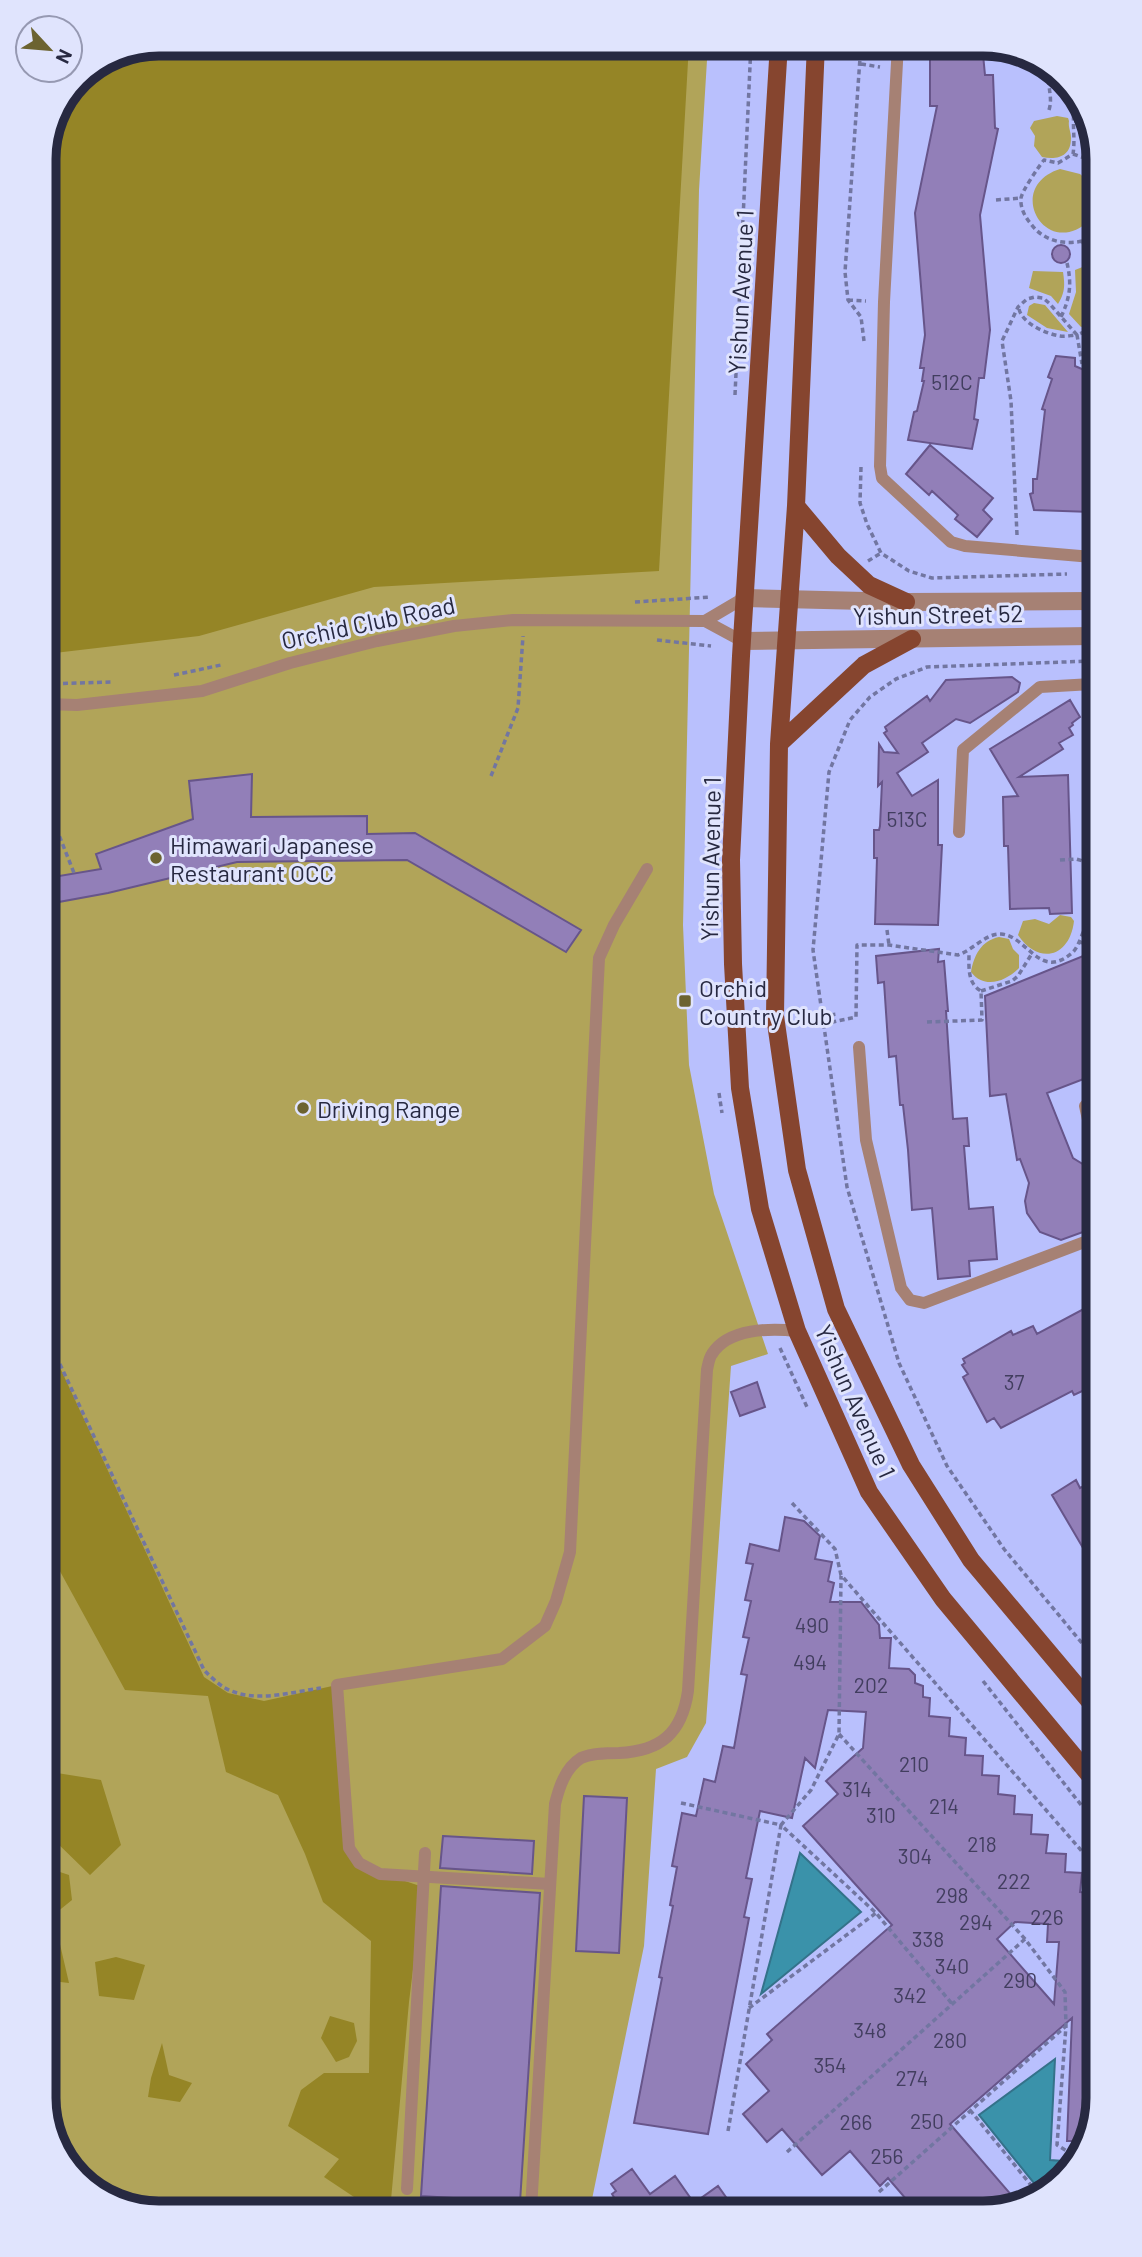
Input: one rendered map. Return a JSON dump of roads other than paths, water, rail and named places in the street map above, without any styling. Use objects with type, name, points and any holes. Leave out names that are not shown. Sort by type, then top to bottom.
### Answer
[{"type":"main road","name":"Yishun Avenue 1","points":[[778,56],[744,598],[732,860],[733,964],[740,1087],[760,1209],[797,1331],[869,1492],[943,1598],[1086,1771]]},
{"type":"main road","name":"Yishun Avenue 1","points":[[815,56],[796,506],[779,744],[775,1016],[797,1170],[836,1309],[911,1465],[971,1560],[1086,1697]]},
{"type":"main road","points":[[796,506],[838,556],[869,585],[906,602]]},
{"type":"main road","points":[[779,744],[864,665],[912,639]]},
{"type":"street","points":[[744,598],[789,599]]},
{"type":"street","name":"Yishun Street 52","points":[[789,599],[906,602],[1086,601]]},
{"type":"street","name":"Yishun Street 52","points":[[785,641],[1086,636]]},
{"type":"street","name":"Orchid Club Road","points":[[742,641],[785,641]]},
{"type":"lane","points":[[897,56],[884,302],[880,466],[882,478],[951,542],[965,546],[1086,557]]},
{"type":"lane","points":[[705,621],[744,598]]},
{"type":"lane","name":"Orchid Club Road","points":[[56,704],[77,705],[202,691],[290,663],[377,641],[454,626],[513,620],[705,621],[742,641]]},
{"type":"lane","points":[[959,832],[963,750],[1040,687],[1086,684]]},
{"type":"lane","points":[[550,1884],[380,1874],[359,1863],[349,1848],[337,1685],[502,1659],[545,1626],[556,1601],[570,1552],[599,958],[614,925],[647,869]]},
{"type":"lane","points":[[859,1047],[866,1140],[901,1288],[910,1300],[924,1303],[1086,1241]]},
{"type":"lane","points":[[531,2201],[558,1790],[569,1769],[582,1758],[648,1749],[663,1742],[676,1728],[685,1709],[707,1370],[712,1353],[727,1340],[748,1333],[772,1329],[797,1331]]},
{"type":"lane","points":[[407,2189],[425,1853]]},
{"type":"water","points":[[800,1853],[861,1912],[761,1994]]},
{"type":"water","points":[[1055,2059],[1050,2160],[1063,2162],[1046,2180],[1036,2186],[979,2115]]},
{"type":"place","name":"Himawari Japanese Restaurant OCC","points":[[156,858]]},
{"type":"place","name":"Orchid Country Club","points":[[685,1001]]},
{"type":"place","name":"Driving Range","points":[[303,1108]]}]
